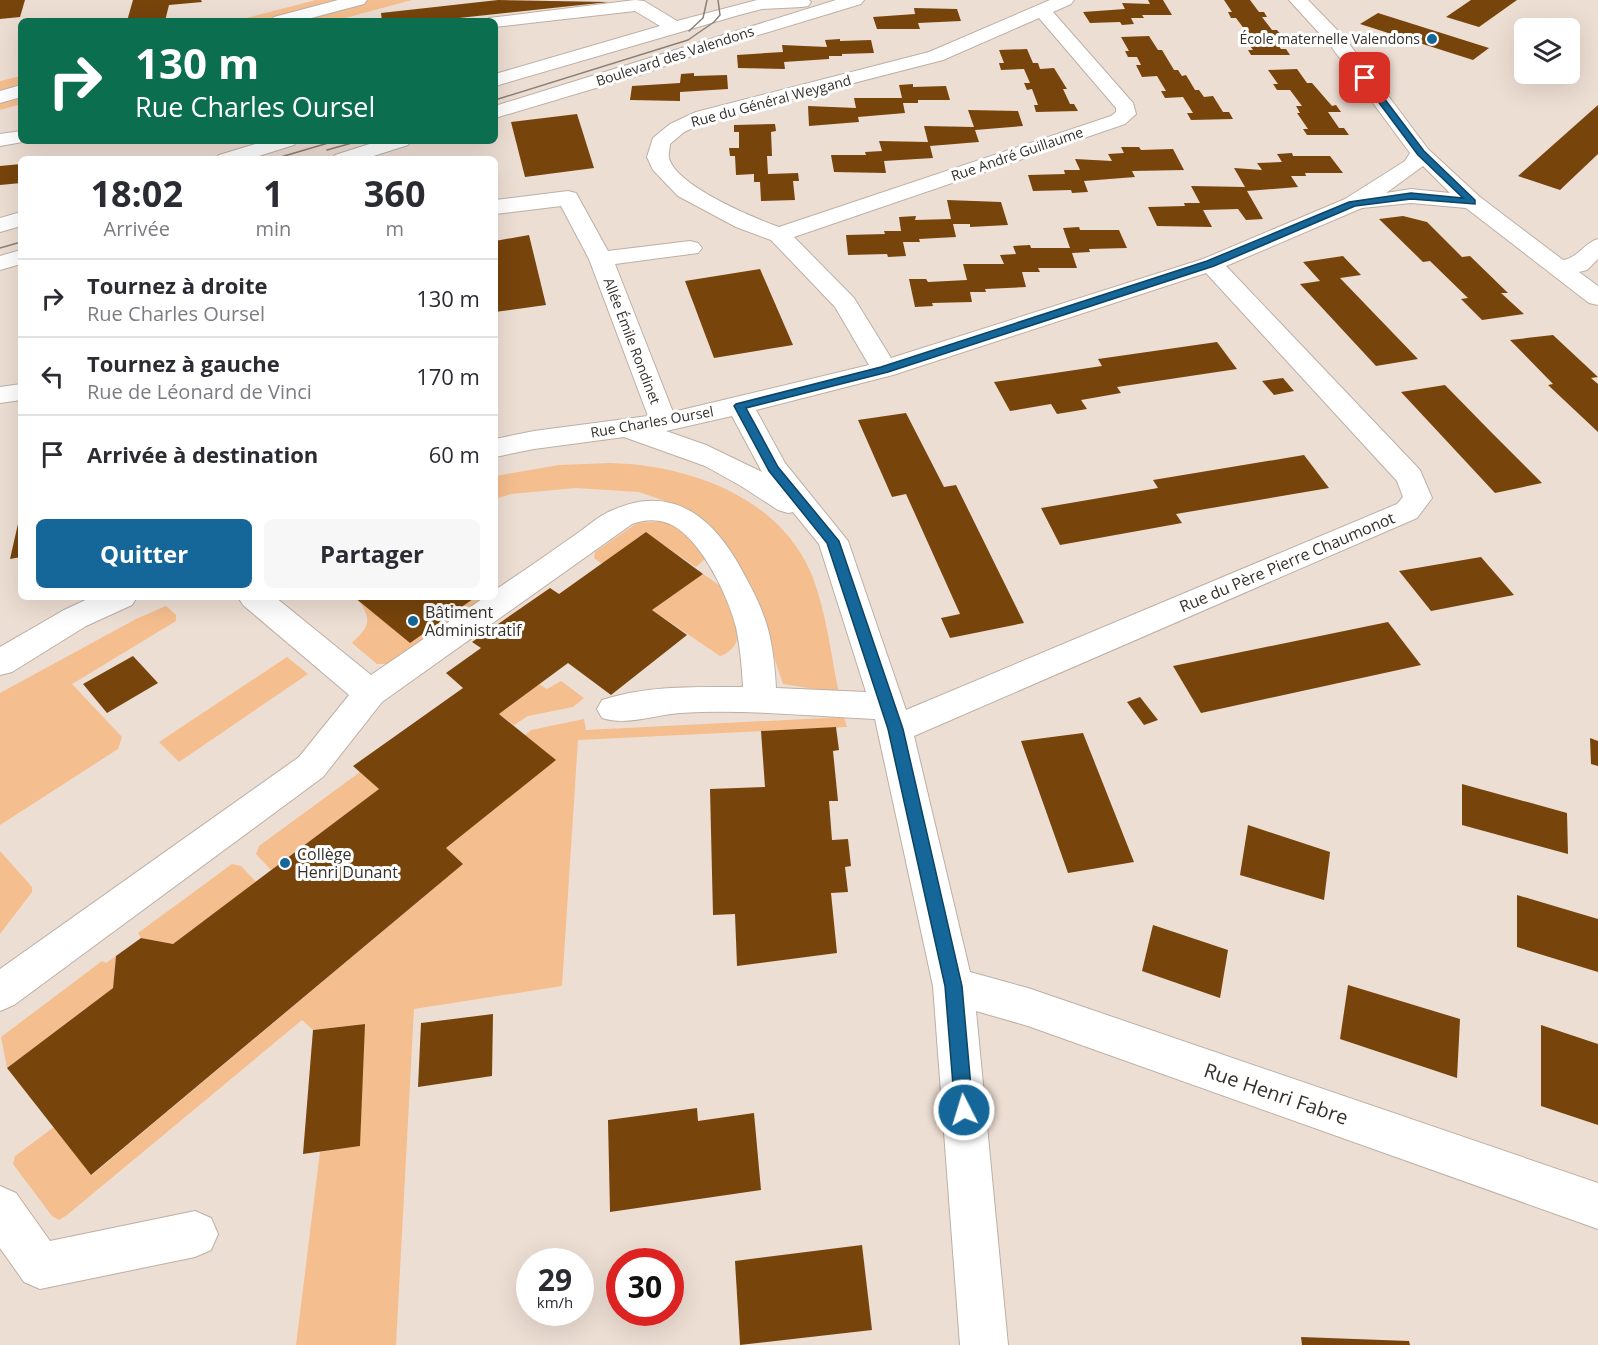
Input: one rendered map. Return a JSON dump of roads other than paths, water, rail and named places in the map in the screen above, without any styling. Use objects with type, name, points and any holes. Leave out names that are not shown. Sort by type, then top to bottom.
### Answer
[{"type":"street","points":[[291,18],[358,0]]},
{"type":"street","name":"Boulevard des Valendons","points":[[498,79],[758,2],[813,0]]},
{"type":"street","name":"Boulevard des Valendons","points":[[498,111],[855,0]]},
{"type":"street","name":"Rue du Général Weygand","points":[[884,369],[845,303],[779,235],[744,222],[686,191],[664,170],[658,157],[660,142],[677,128],[703,116],[936,56],[1065,0]]},
{"type":"street","points":[[1298,0],[1337,41],[1421,153],[1472,202],[1598,298]]},
{"type":"street","points":[[758,2],[784,22]]},
{"type":"street","points":[[498,22],[638,5],[675,28]]},
{"type":"street","name":"Rue André Guillaume","points":[[779,235],[1118,120],[1126,114],[1126,107],[1042,10]]},
{"type":"street","points":[[0,97],[18,92]]},
{"type":"street","points":[[0,140],[18,137]]},
{"type":"street","points":[[236,156],[277,144]]},
{"type":"street","points":[[352,156],[391,144]]},
{"type":"street","name":"Rue Charles Oursel","points":[[498,448],[664,423],[884,369],[1211,264],[1353,204],[1413,165],[1421,153]]},
{"type":"street","name":"Rue Charles Oursel","points":[[1353,204],[1411,196],[1472,202]]},
{"type":"street","name":"Allée Émile Rondinet","points":[[498,207],[568,198],[601,259],[664,423]]},
{"type":"street","points":[[0,225],[18,220]]},
{"type":"street","points":[[1559,268],[1579,265],[1598,246]]},
{"type":"street","name":"Allée Émile Rondinet","points":[[601,259],[690,248]]},
{"type":"street","points":[[0,263],[18,258]]},
{"type":"street","name":"Rue du Père Pierre Chaumonot","points":[[891,717],[1407,511],[1418,498],[1410,477],[1211,264]]},
{"type":"street","points":[[0,395],[18,392]]},
{"type":"street","points":[[740,406],[773,468],[833,541],[891,717],[953,986],[984,1345]]},
{"type":"street","points":[[622,429],[674,441],[753,478],[805,515],[833,541]]},
{"type":"street","points":[[0,992],[311,767],[370,693],[622,517],[638,510],[652,508],[685,520],[714,546],[750,618],[760,700]]},
{"type":"street","points":[[6,658],[75,618],[114,600]]},
{"type":"street","points":[[258,600],[370,693]]},
{"type":"street","points":[[614,709],[679,700],[760,700],[891,717]]},
{"type":"street","name":"Rue Henri Fabre","points":[[953,986],[1028,1008],[1598,1206]]},
{"type":"street","points":[[0,1209],[40,1266],[195,1234]]},
{"type":"tram line","points":[[689,31],[703,18],[707,0]]},
{"type":"tram line","points":[[498,99],[688,40],[714,22],[720,15],[718,0]]},
{"type":"tram line","points":[[284,156],[325,144]]},
{"type":"tram line","points":[[327,150],[348,144]]},
{"type":"tram line","points":[[0,248],[18,243]]},
{"type":"place","name":"École maternelle Valendons","points":[[1432,39]]},
{"type":"place","name":"Bâtiment Administratif","points":[[413,621]]},
{"type":"place","name":"Collège Henri Dunant","points":[[285,863]]}]
